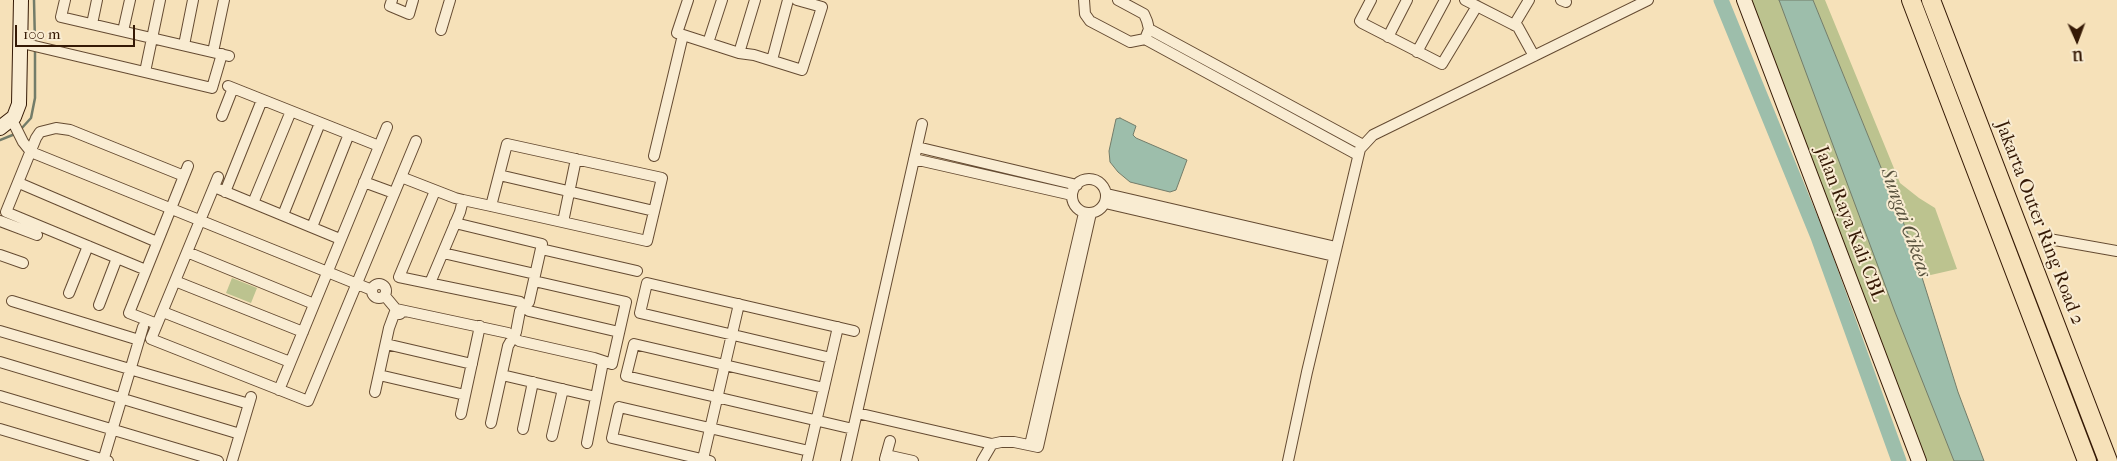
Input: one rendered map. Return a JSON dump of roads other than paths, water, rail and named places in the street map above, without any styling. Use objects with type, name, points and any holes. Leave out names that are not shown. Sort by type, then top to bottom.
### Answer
[{"type":"highway","name":"Jakarta Outer Ring Road 2","points":[[1911,0],[2087,461]]},
{"type":"highway","name":"Jakarta Outer Ring Road 2","points":[[1931,0],[2108,461]]},
{"type":"main road","points":[[0,128],[13,123],[19,104],[31,45],[22,0]]},
{"type":"main road","name":"Jalan Raya Kali CBL","points":[[1744,0],[1919,461]]},
{"type":"street","points":[[65,0],[61,17],[221,54]]},
{"type":"street","points":[[92,24],[97,0]]},
{"type":"street","points":[[123,31],[130,0]]},
{"type":"street","points":[[145,72],[160,0]]},
{"type":"street","points":[[184,45],[193,0]]},
{"type":"street","points":[[31,45],[212,88],[221,54],[224,0]]},
{"type":"street","points":[[392,0],[390,6],[409,14],[414,0]]},
{"type":"street","points":[[441,30],[450,0]]},
{"type":"street","points":[[688,0],[677,33],[739,53],[754,55],[802,70],[822,8],[797,0]]},
{"type":"street","points":[[708,43],[722,0]]},
{"type":"street","points":[[739,53],[755,0]]},
{"type":"street","points":[[772,60],[788,0]]},
{"type":"street","points":[[1084,0],[1084,14],[1090,21],[1130,42],[1147,34]]},
{"type":"street","points":[[1371,0],[1360,21],[1439,63],[1445,63],[1477,6]]},
{"type":"street","points":[[1388,36],[1407,0]]},
{"type":"street","points":[[1417,52],[1446,0]]},
{"type":"street","points":[[1465,0],[1518,27],[1534,56]]},
{"type":"street","points":[[1514,25],[1529,0]]},
{"type":"street","points":[[1288,461],[1335,251],[1361,150],[1373,135],[1648,0]]},
{"type":"street","points":[[1122,1],[1144,14],[1148,21],[1147,34]]},
{"type":"street","points":[[1147,34],[1361,150]]},
{"type":"street","points":[[654,156],[683,35]]},
{"type":"street","points":[[222,116],[230,87],[289,116],[347,140],[377,149]]},
{"type":"street","points":[[261,102],[377,149]]},
{"type":"street","points":[[225,192],[261,102]]},
{"type":"street","points":[[253,203],[289,116]]},
{"type":"street","points":[[13,123],[19,136],[31,152],[372,290],[376,297],[385,296],[400,314],[479,329],[512,339],[517,346],[592,363],[603,362],[612,364],[626,302],[443,253]]},
{"type":"street","points":[[846,461],[922,124]]},
{"type":"street","points":[[279,390],[386,127]]},
{"type":"street","points":[[146,270],[6,212],[40,132],[56,128],[70,130],[184,176]]},
{"type":"street","points":[[283,216],[318,128]]},
{"type":"street","points":[[312,227],[347,140]]},
{"type":"street","points":[[218,177],[151,339],[308,401],[416,140]]},
{"type":"street","points":[[401,177],[434,191],[463,200],[647,241],[662,178],[507,144],[491,206]]},
{"type":"street","points":[[917,147],[1077,185]]},
{"type":"street","points":[[562,222],[576,159]]},
{"type":"street","points":[[914,159],[1072,196]]},
{"type":"street","points":[[157,324],[129,313],[188,166]]},
{"type":"street","points":[[499,176],[654,211]]},
{"type":"street","points":[[1092,179],[1104,187],[1106,198],[1102,208],[1087,213],[1077,209],[1073,203],[1072,196],[1077,185],[1085,180],[1092,179]]},
{"type":"street","points":[[364,182],[394,193]]},
{"type":"street","points":[[19,183],[157,242]]},
{"type":"street","points":[[214,187],[340,239]]},
{"type":"street","points":[[434,191],[399,277],[520,302],[529,311],[619,332]]},
{"type":"street","points":[[1106,198],[1335,251]]},
{"type":"street","points":[[430,283],[463,200]]},
{"type":"street","points":[[857,413],[992,444],[1014,442],[1038,447],[1087,213]]},
{"type":"street","points":[[0,221],[37,235]]},
{"type":"street","points":[[455,223],[542,244],[529,302],[520,311],[512,339],[492,423]]},
{"type":"street","points":[[2049,239],[2117,251]]},
{"type":"street","points":[[69,293],[88,246]]},
{"type":"street","points":[[541,249],[637,271]]},
{"type":"street","points":[[187,252],[314,304]]},
{"type":"street","points":[[0,255],[23,263]]},
{"type":"street","points":[[99,304],[117,258]]},
{"type":"street","points":[[175,281],[302,332]]},
{"type":"street","points":[[831,358],[640,313],[647,283],[854,331]]},
{"type":"street","points":[[12,301],[139,340]]},
{"type":"street","points":[[739,304],[710,428],[707,460],[612,438],[619,408],[710,428],[808,456],[838,327]]},
{"type":"street","points":[[375,392],[396,309]]},
{"type":"street","points":[[163,312],[290,362]]},
{"type":"street","points":[[0,429],[105,461],[143,327]]},
{"type":"street","points":[[461,414],[479,329]]},
{"type":"street","points":[[0,331],[130,369],[250,401],[232,461]]},
{"type":"street","points":[[386,344],[472,364]]},
{"type":"street","points":[[824,388],[634,344],[626,376],[853,429]]},
{"type":"street","points":[[0,362],[240,434]]},
{"type":"street","points":[[587,443],[603,362]]},
{"type":"street","points":[[379,375],[465,395]]},
{"type":"street","points":[[502,375],[596,397]]},
{"type":"street","points":[[522,429],[533,382]]},
{"type":"street","points":[[552,436],[563,389]]},
{"type":"street","points":[[0,396],[218,461]]},
{"type":"street","points":[[890,441],[886,458],[913,461]]},
{"type":"street","points":[[982,461],[992,444]]},
{"type":"waterway","points":[[34,0],[35,43]]},
{"type":"waterway","points":[[1721,0],[1818,237],[1899,461]]},
{"type":"waterway","points":[[21,129],[31,118],[35,98],[35,49]]},
{"type":"waterway","points":[[0,140],[15,134]]},
{"type":"water label","name":"Sungai Cikeas","points":[[1905,223]]}]
